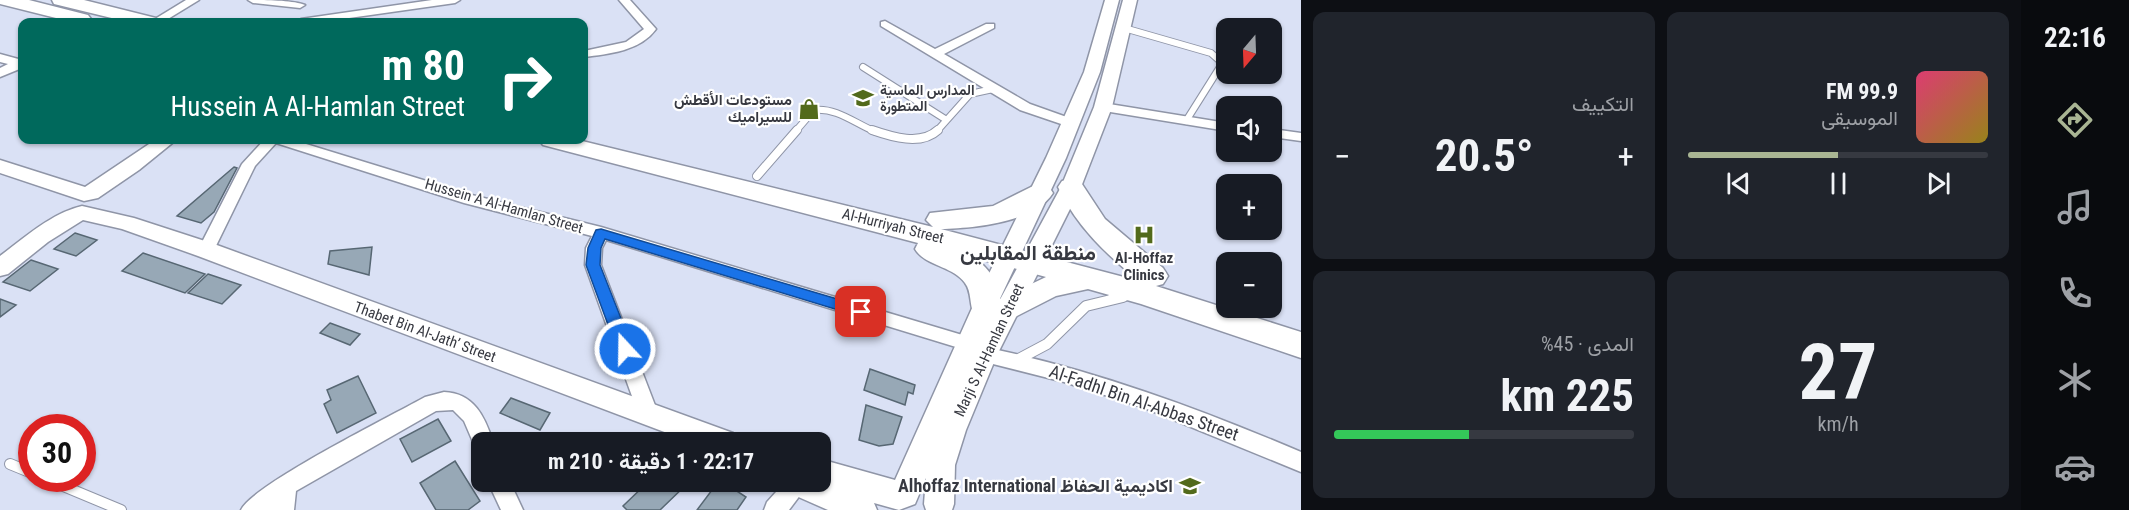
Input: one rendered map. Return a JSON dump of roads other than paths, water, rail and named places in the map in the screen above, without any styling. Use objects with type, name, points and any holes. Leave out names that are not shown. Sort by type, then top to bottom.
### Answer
[{"type":"highway","points":[[7,0],[77,18]]},
{"type":"highway","points":[[61,0],[133,18]]},
{"type":"highway","name":"Al-Hurriyah Street","points":[[588,133],[940,220],[1025,250],[1149,285],[1301,345]]},
{"type":"highway","name":"Al-Hurriyah Street","points":[[567,144],[883,224],[1025,250],[1089,278],[1149,285],[1216,298]]},
{"type":"highway","points":[[1071,187],[1085,215],[1149,285]]},
{"type":"highway","points":[[940,220],[986,218],[1005,214],[1040,193]]},
{"type":"highway","points":[[883,224],[905,238],[971,269],[986,296],[997,307],[1048,287],[1089,278]]},
{"type":"highway","points":[[1282,318],[1301,324]]},
{"type":"street","points":[[163,18],[194,0]]},
{"type":"street","points":[[253,0],[299,3],[301,18]]},
{"type":"street","points":[[329,18],[455,0]]},
{"type":"street","points":[[588,53],[632,43],[647,34],[650,29],[624,0]]},
{"type":"street","name":"Marji S Al-Hamlan Street","points":[[1025,250],[1040,193],[1092,72],[1112,0]]},
{"type":"street","name":"Marji S Al-Hamlan Street","points":[[899,500],[1025,250],[1071,187],[1103,107],[1130,0]]},
{"type":"street","points":[[885,24],[1024,106],[1070,123]]},
{"type":"street","points":[[934,54],[990,26]]},
{"type":"street","points":[[0,58],[18,63]]},
{"type":"street","points":[[0,73],[18,65]]},
{"type":"street","points":[[1103,107],[1216,125]]},
{"type":"street","points":[[1282,134],[1301,137]]},
{"type":"street","points":[[0,267],[162,144]]},
{"type":"street","points":[[206,250],[249,165],[267,144]]},
{"type":"street","name":"Hussein A Al-Hamlan Street","points":[[293,144],[469,199],[601,233],[976,350]]},
{"type":"street","name":"Thabet Bin Al-Jath’ Street","points":[[0,166],[126,223],[206,250],[698,432]]},
{"type":"street","name":"Thabet Bin Al-Jath’ Street","points":[[0,171],[84,203]]},
{"type":"street","points":[[601,233],[594,248],[593,265],[648,412]]},
{"type":"street","name":"Marji S Al-Hamlan Street","points":[[941,507],[941,465],[976,350]]},
{"type":"street","name":"Al-Fadhl Bin Al-Abbas Street","points":[[976,350],[1062,373],[1156,405],[1251,440],[1301,462]]},
{"type":"street","points":[[252,510],[286,485],[432,403],[445,399],[455,400],[465,405],[478,432]]},
{"type":"street","points":[[283,510],[286,485]]},
{"type":"street","points":[[831,486],[899,500],[913,492],[924,494],[941,507]]},
{"type":"street","points":[[504,492],[512,510]]},
{"type":"street","points":[[775,510],[792,492]]},
{"type":"street","points":[[827,492],[862,510]]},
{"type":"lane","points":[[1124,28],[1211,53],[1217,58],[1220,66],[1186,121]]},
{"type":"lane","points":[[863,67],[945,118]]},
{"type":"lane","points":[[757,176],[812,112],[818,109],[831,110],[877,132],[920,139],[937,133],[945,118],[970,94],[993,89]]},
{"type":"lane","points":[[1015,361],[1047,344],[1086,306],[1149,285]]},
{"type":"lane","points":[[10,464],[18,467]]},
{"type":"lane","points":[[78,492],[121,510]]},
{"type":"place","name":"المدارس الماسية المتطورة","points":[[863,98]]},
{"type":"place","name":"مستودعات الأقطش للسيراميك","points":[[809,109]]},
{"type":"place","name":"Al-Hoffaz Clinics","points":[[1144,235]]},
{"type":"place","name":"Alhoffaz International اكاديمية الحفاظ","points":[[1190,486]]},
{"type":"district","name":"منطقة المقابلين","points":[[1028,253]]}]
